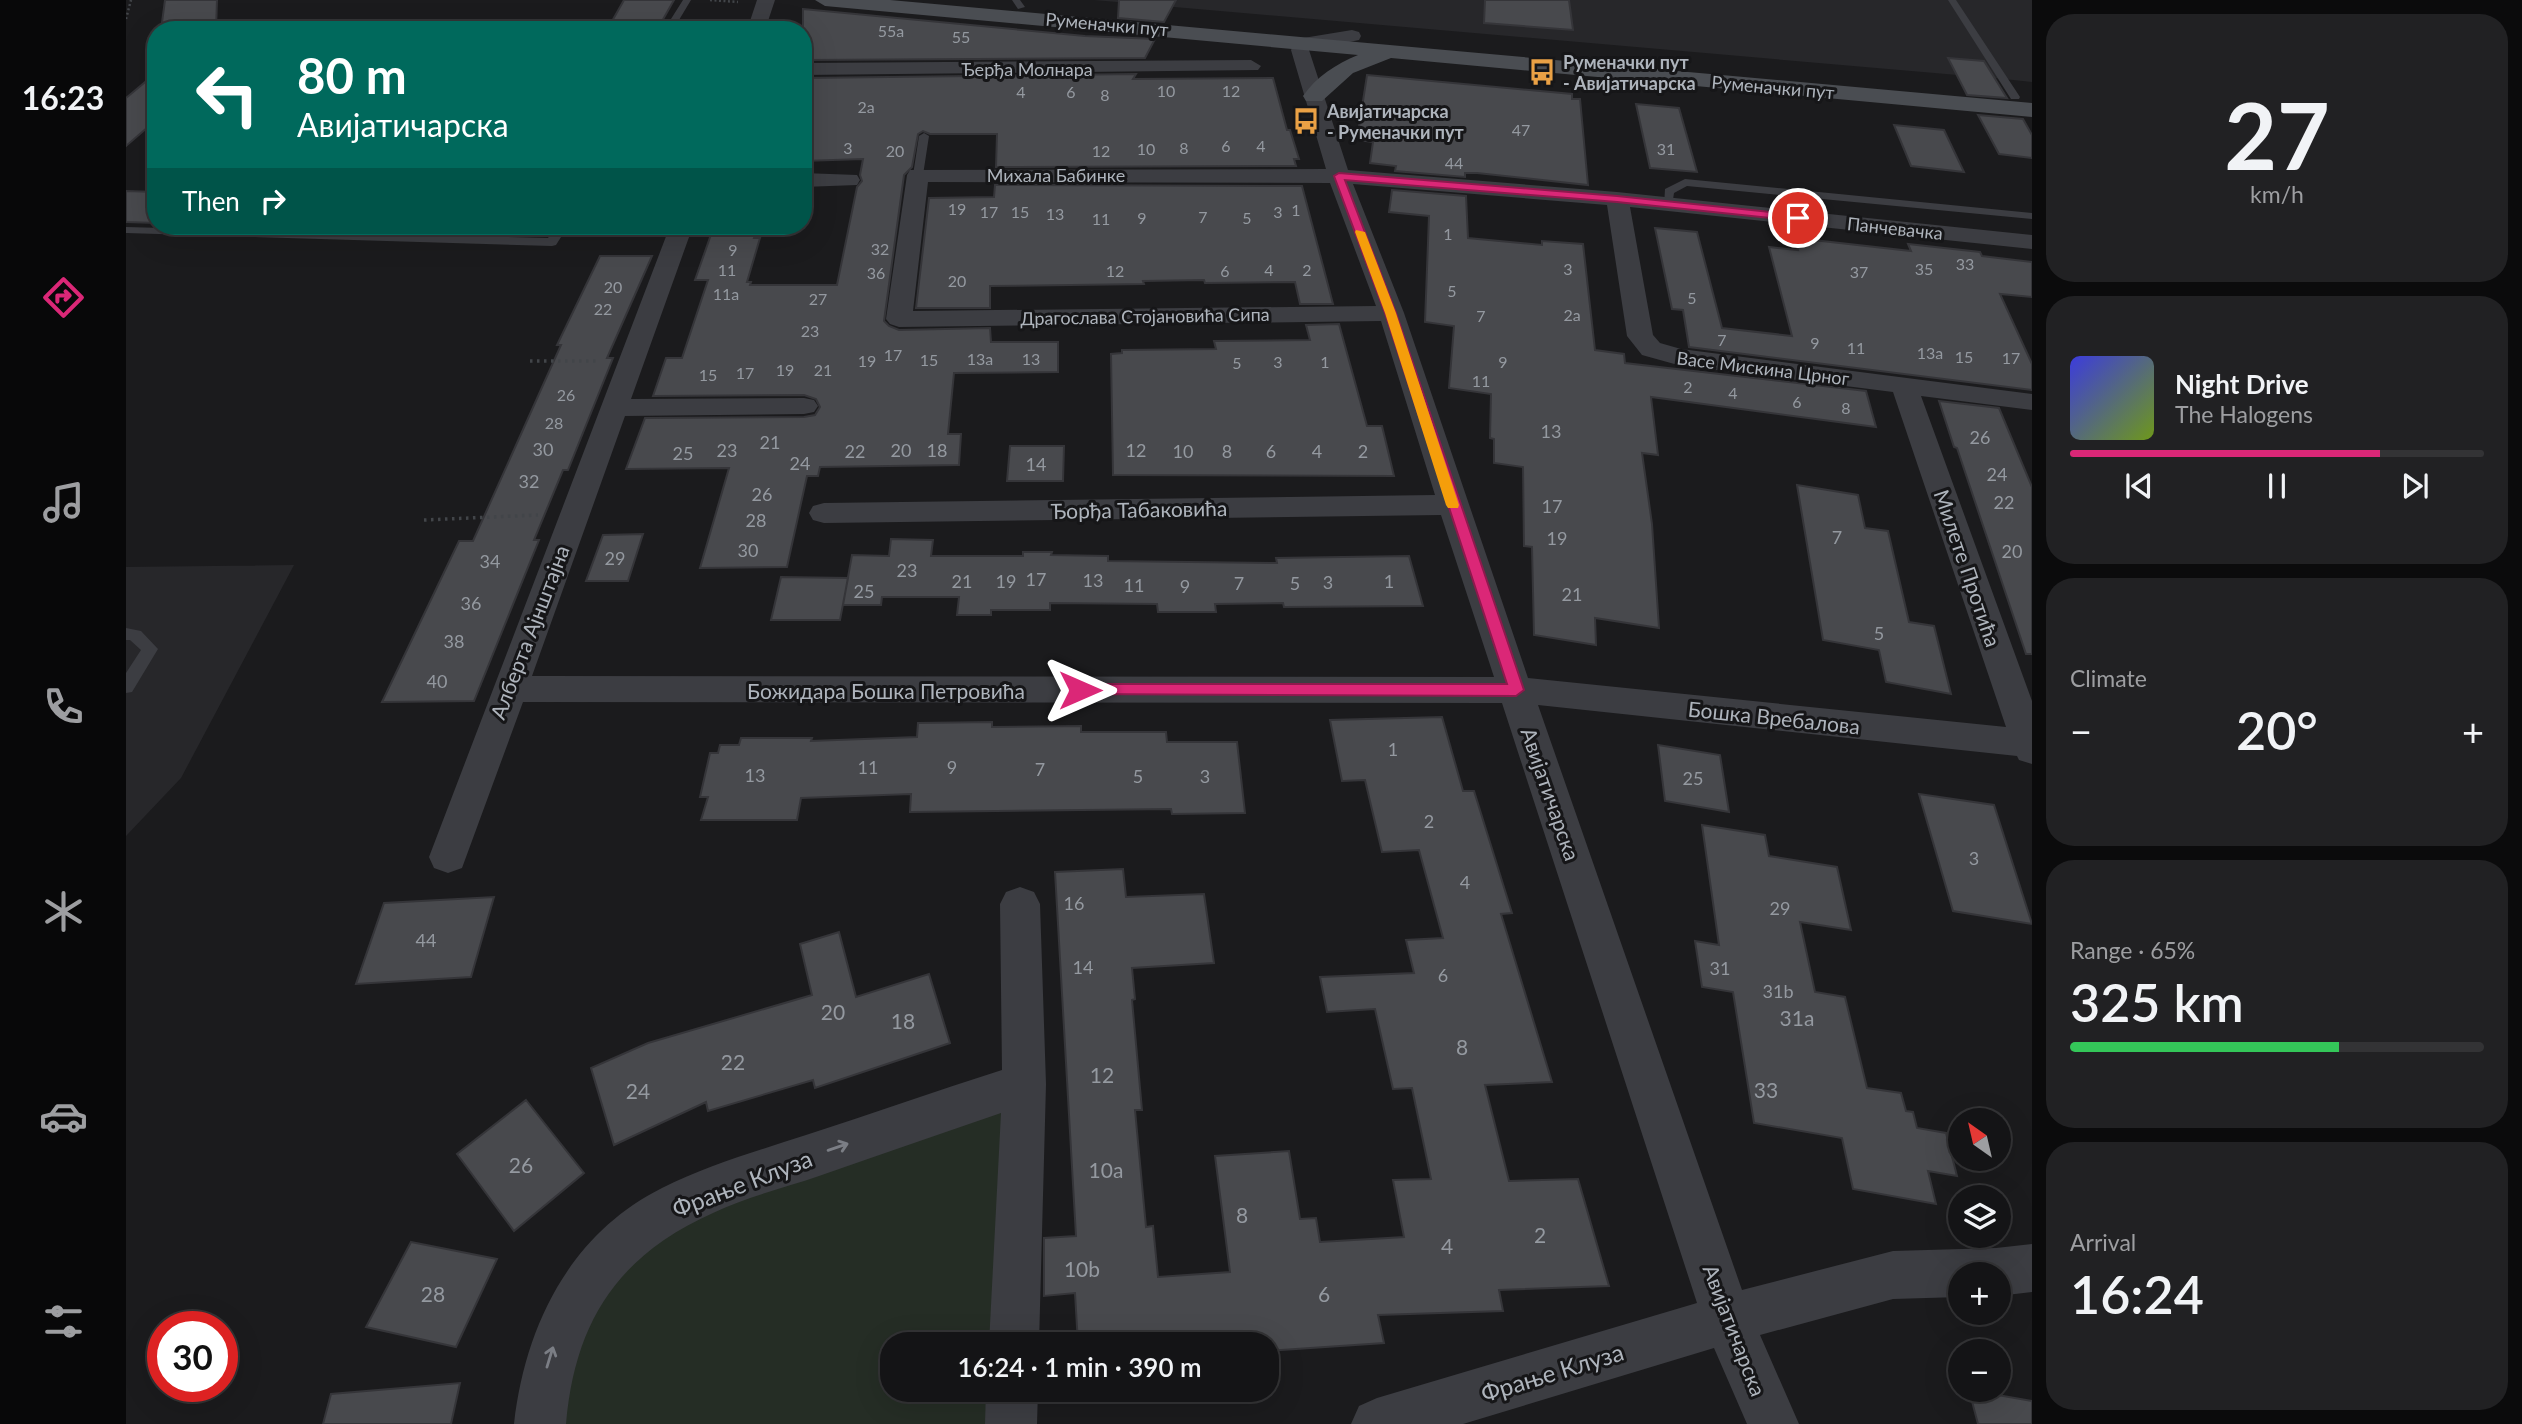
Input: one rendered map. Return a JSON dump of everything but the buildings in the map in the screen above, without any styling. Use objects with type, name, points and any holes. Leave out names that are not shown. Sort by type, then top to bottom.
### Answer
[{"type":"main road","name":"Руменачки пут","points":[[825,0],[1391,52],[2026,102]]},
{"type":"main road","name":"Руменачки пут","points":[[941,0],[1019,4],[2026,102]]},
{"type":"main road","points":[[1314,96],[1329,78],[1349,64],[1391,52]]},
{"type":"street","points":[[759,21],[766,0]]},
{"type":"street","name":"Руменачки пут","points":[[1304,43],[1352,37]]},
{"type":"street","name":"Авијатичарска","points":[[1304,43],[1300,50],[1339,176],[1391,313],[1727,1320],[1773,1424]]},
{"type":"street","name":"Ђерђа Молнара","points":[[812,69],[1251,66]]},
{"type":"street","name":"Михала Бабинке","points":[[918,175],[1339,176]]},
{"type":"street","name":"Драгослава Стојановића Сипа","points":[[918,175],[899,319],[1391,313]]},
{"type":"street","name":"Панчевачка","points":[[1339,176],[1617,199],[2032,242]]},
{"type":"street","points":[[812,180],[849,180]]},
{"type":"street","name":"Васе Мискина Црног","points":[[1617,199],[1640,336],[1651,349],[1678,357],[2032,402]]},
{"type":"street","name":"Алберта Ајнштајна","points":[[447,857],[678,235]]},
{"type":"street","name":"Милете Протића","points":[[1904,386],[2031,746]]},
{"type":"street","points":[[614,408],[804,406]]},
{"type":"street","name":"Ђорђа Табаковића","points":[[824,513],[1453,505]]},
{"type":"street","name":"Божидара Бошка Петровића","points":[[508,689],[1516,690]]},
{"type":"street","name":"Бошка Вребалова","points":[[1516,690],[2031,746]]},
{"type":"street","points":[[1014,1332],[1024,1084],[1020,904]]},
{"type":"street","name":"Фрање Клуза","points":[[540,1424],[547,1365],[572,1303],[611,1252],[635,1232],[660,1215],[730,1183],[1024,1084]]},
{"type":"street","name":"Фрање Клуза","points":[[1377,1424],[1727,1320],[1893,1275],[1996,1272],[2032,1268]]},
{"type":"street","points":[[1011,1424],[1012,1402]]},
{"type":"lane","points":[[674,21],[687,0]]},
{"type":"lane","points":[[1952,0],[2026,102]]},
{"type":"lane","points":[[918,175],[924,136]]},
{"type":"lane","points":[[1668,204],[1669,191],[1685,182],[2032,216]]},
{"type":"lane","points":[[126,230],[147,231]]},
{"type":"lane","points":[[304,235],[552,242],[556,235]]},
{"type":"lane","points":[[126,635],[135,635],[150,649],[126,687]]},
{"type":"path","points":[[126,19],[131,0]]},
{"type":"path","points":[[530,361],[632,360]]},
{"type":"path","points":[[424,520],[574,513]]},
{"type":"shaded area","points":[[1094,0],[2032,0],[2032,82],[2004,79]]},
{"type":"shaded area","points":[[294,565],[181,778],[126,836],[126,567]]},
{"type":"shaded area","points":[[1023,1085],[1014,1332],[880,1332],[880,1402],[1012,1402],[1011,1424],[540,1424],[611,1252]]},
{"type":"slow traffic","points":[[1360,232],[1391,313],[1453,505]]},
{"type":"place","name":"Руменачки пут - Авијатичарска","points":[[1542,72]]},
{"type":"place","name":"Авијатичарска - Руменачки пут","points":[[1306,121]]},
{"type":"route","points":[[1080,690],[1516,690],[1391,313],[1339,176],[1617,199],[1798,218]]}]
